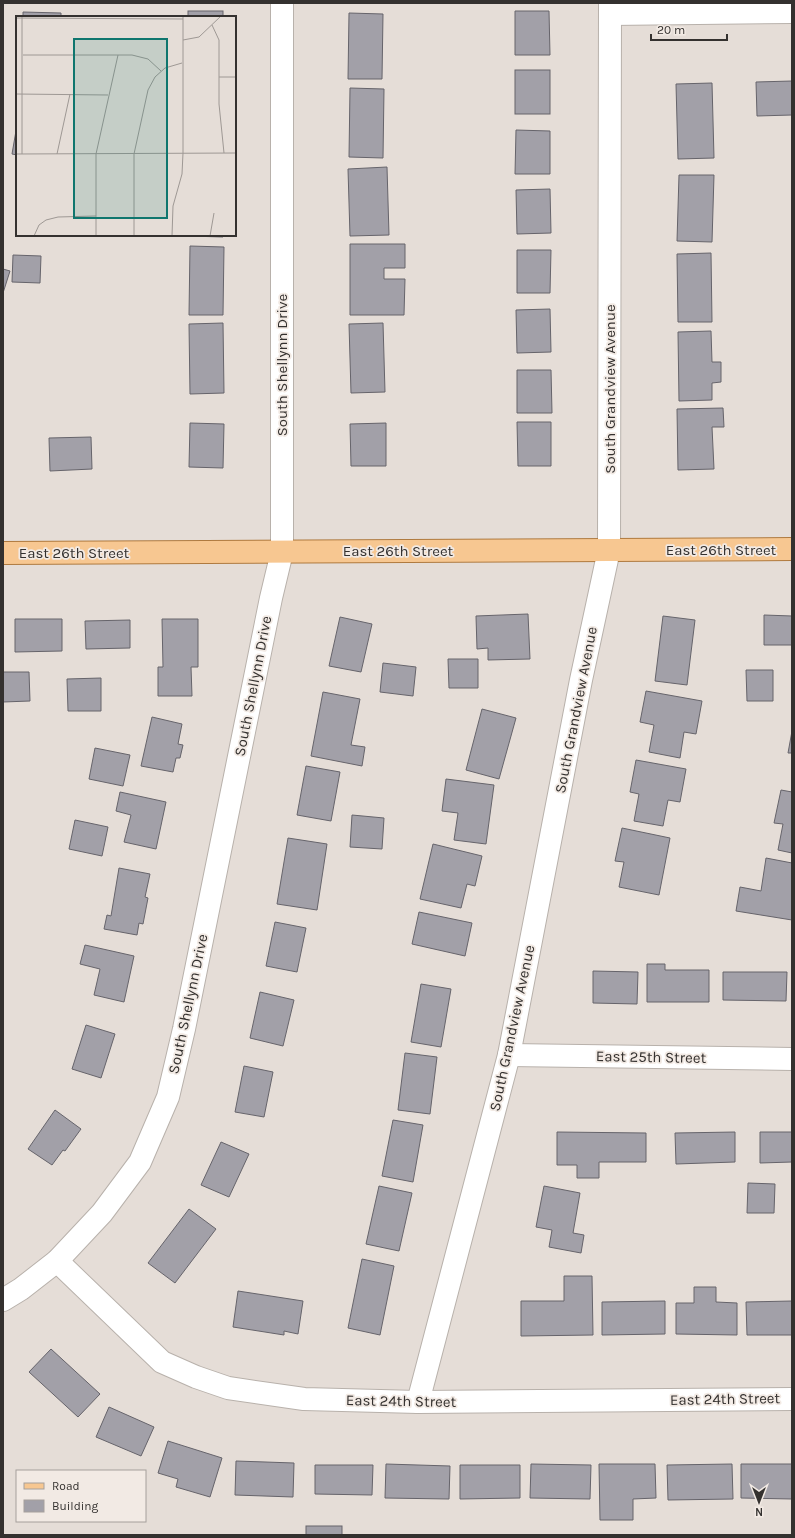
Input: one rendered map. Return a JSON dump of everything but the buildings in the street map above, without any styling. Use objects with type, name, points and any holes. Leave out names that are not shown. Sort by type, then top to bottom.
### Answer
[{"type":"main road","name":"East 26th Street","points":[[3,554],[792,550]]},
{"type":"street","name":"South Shellynn Drive","points":[[3,1300],[21,1289],[57,1261],[102,1213],[140,1162],[168,1096],[184,1029],[269,606],[282,552],[282,3]]},
{"type":"street","points":[[610,8],[792,12]]},
{"type":"street","name":"South Grandview Avenue","points":[[418,1402],[509,1055],[581,680],[609,550],[610,8]]},
{"type":"street","name":"East 25th Street","points":[[509,1055],[792,1059]]},
{"type":"street","name":"East 24th Street","points":[[57,1261],[162,1362],[196,1377],[228,1388],[304,1398],[418,1402],[792,1399]]}]
